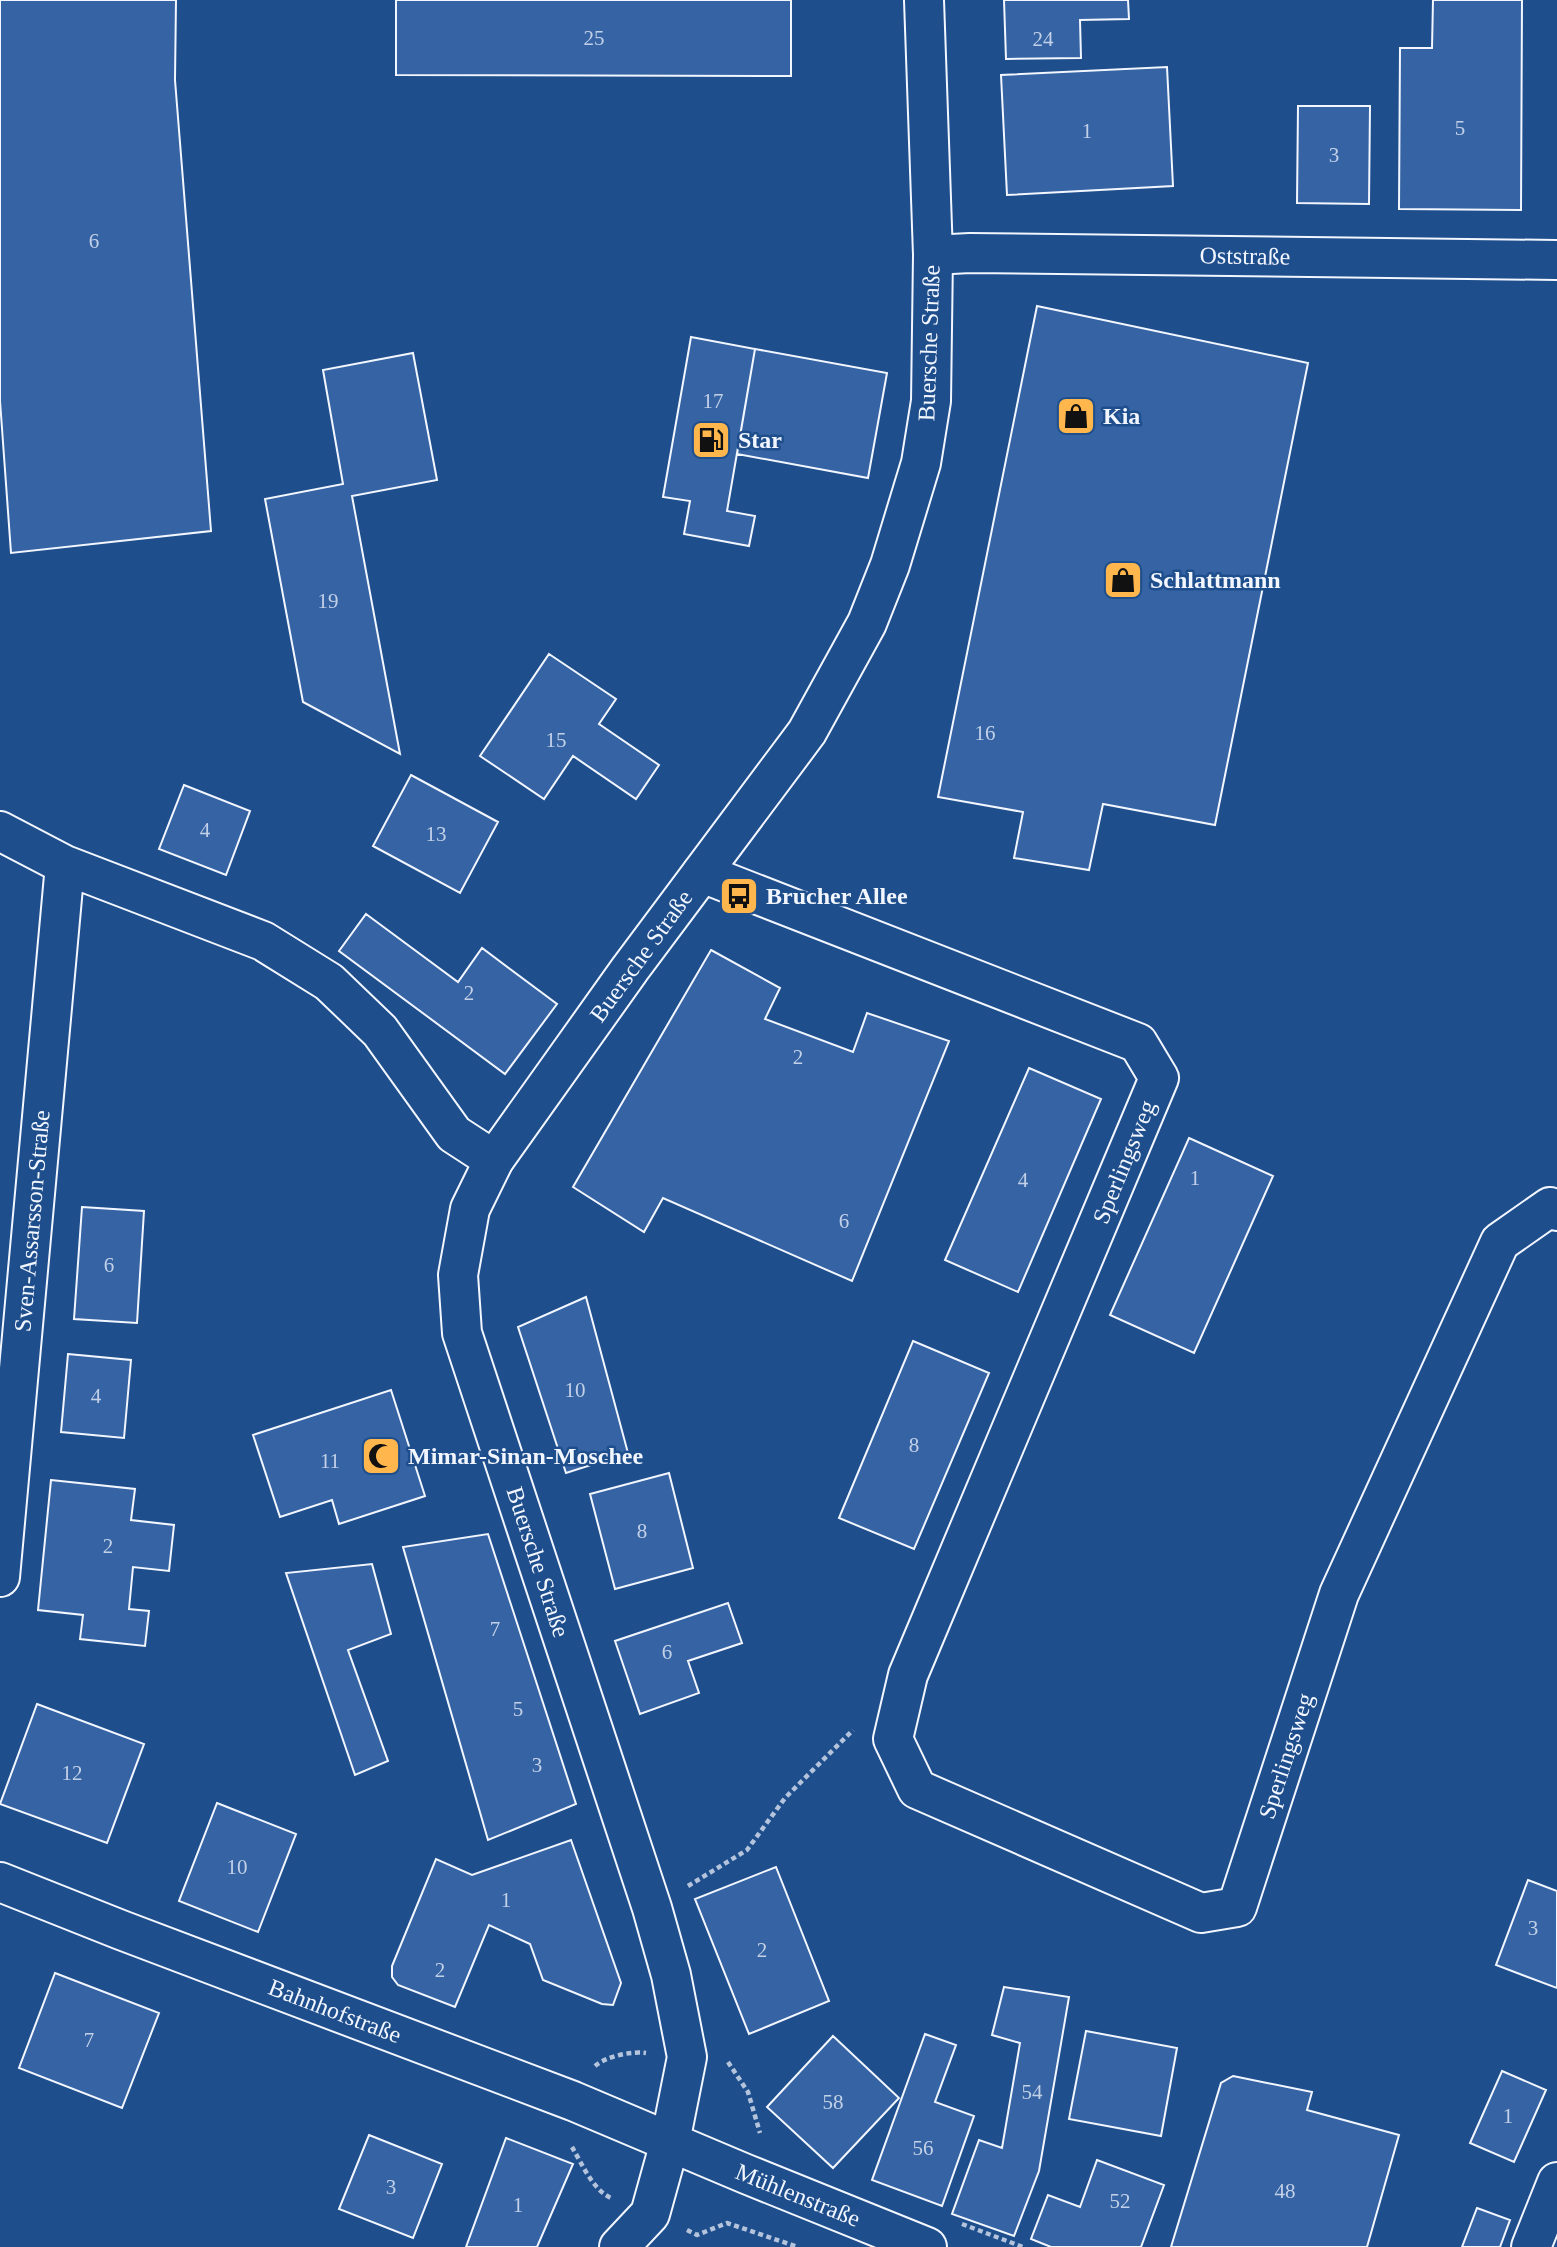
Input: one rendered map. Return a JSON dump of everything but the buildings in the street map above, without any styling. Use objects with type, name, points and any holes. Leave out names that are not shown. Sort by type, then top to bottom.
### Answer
[{"type":"street","name":"Buersche Straße","points":[[619,2247],[650,2214],[670,2142],[687,2057],[671,1975],[652,1908],[462,1333],[458,1275],[470,1209],[494,1160],[622,980],[807,732],[867,623],[890,565],[921,463],[931,401],[933,255],[924,0]]},
{"type":"street","name":"Oststraße","points":[[933,255],[970,253],[1557,260]]},
{"type":"street","points":[[0,831],[65,865],[263,940],[329,982],[380,1031],[454,1134],[494,1160]]},
{"type":"street","name":"Sven-Assarsson-Straße","points":[[0,1577],[65,865]]},
{"type":"street","name":"Sperlingsweg","points":[[702,873],[1138,1043],[1158,1078],[908,1675],[893,1739],[917,1789],[1201,1913],[1237,1907],[1339,1594],[1500,1242],[1550,1207],[1557,1211]]},
{"type":"street","name":"Bahnhofstraße","points":[[0,1882],[573,2101],[670,2142]]},
{"type":"street","name":"Mühlenstraße","points":[[670,2142],[927,2247]]},
{"type":"street","points":[[1531,2247],[1557,2182]]},
{"type":"path","points":[[652,1908],[747,1850],[785,1798],[860,1723]]},
{"type":"place","name":"Kia","points":[[1076,416]]},
{"type":"place","name":"Star","points":[[711,440]]},
{"type":"place","name":"Schlattmann","points":[[1123,580]]},
{"type":"place","name":"Brucher Allee","points":[[739,896]]},
{"type":"place","name":"Mimar-Sinan-Moschee","points":[[381,1456]]}]
